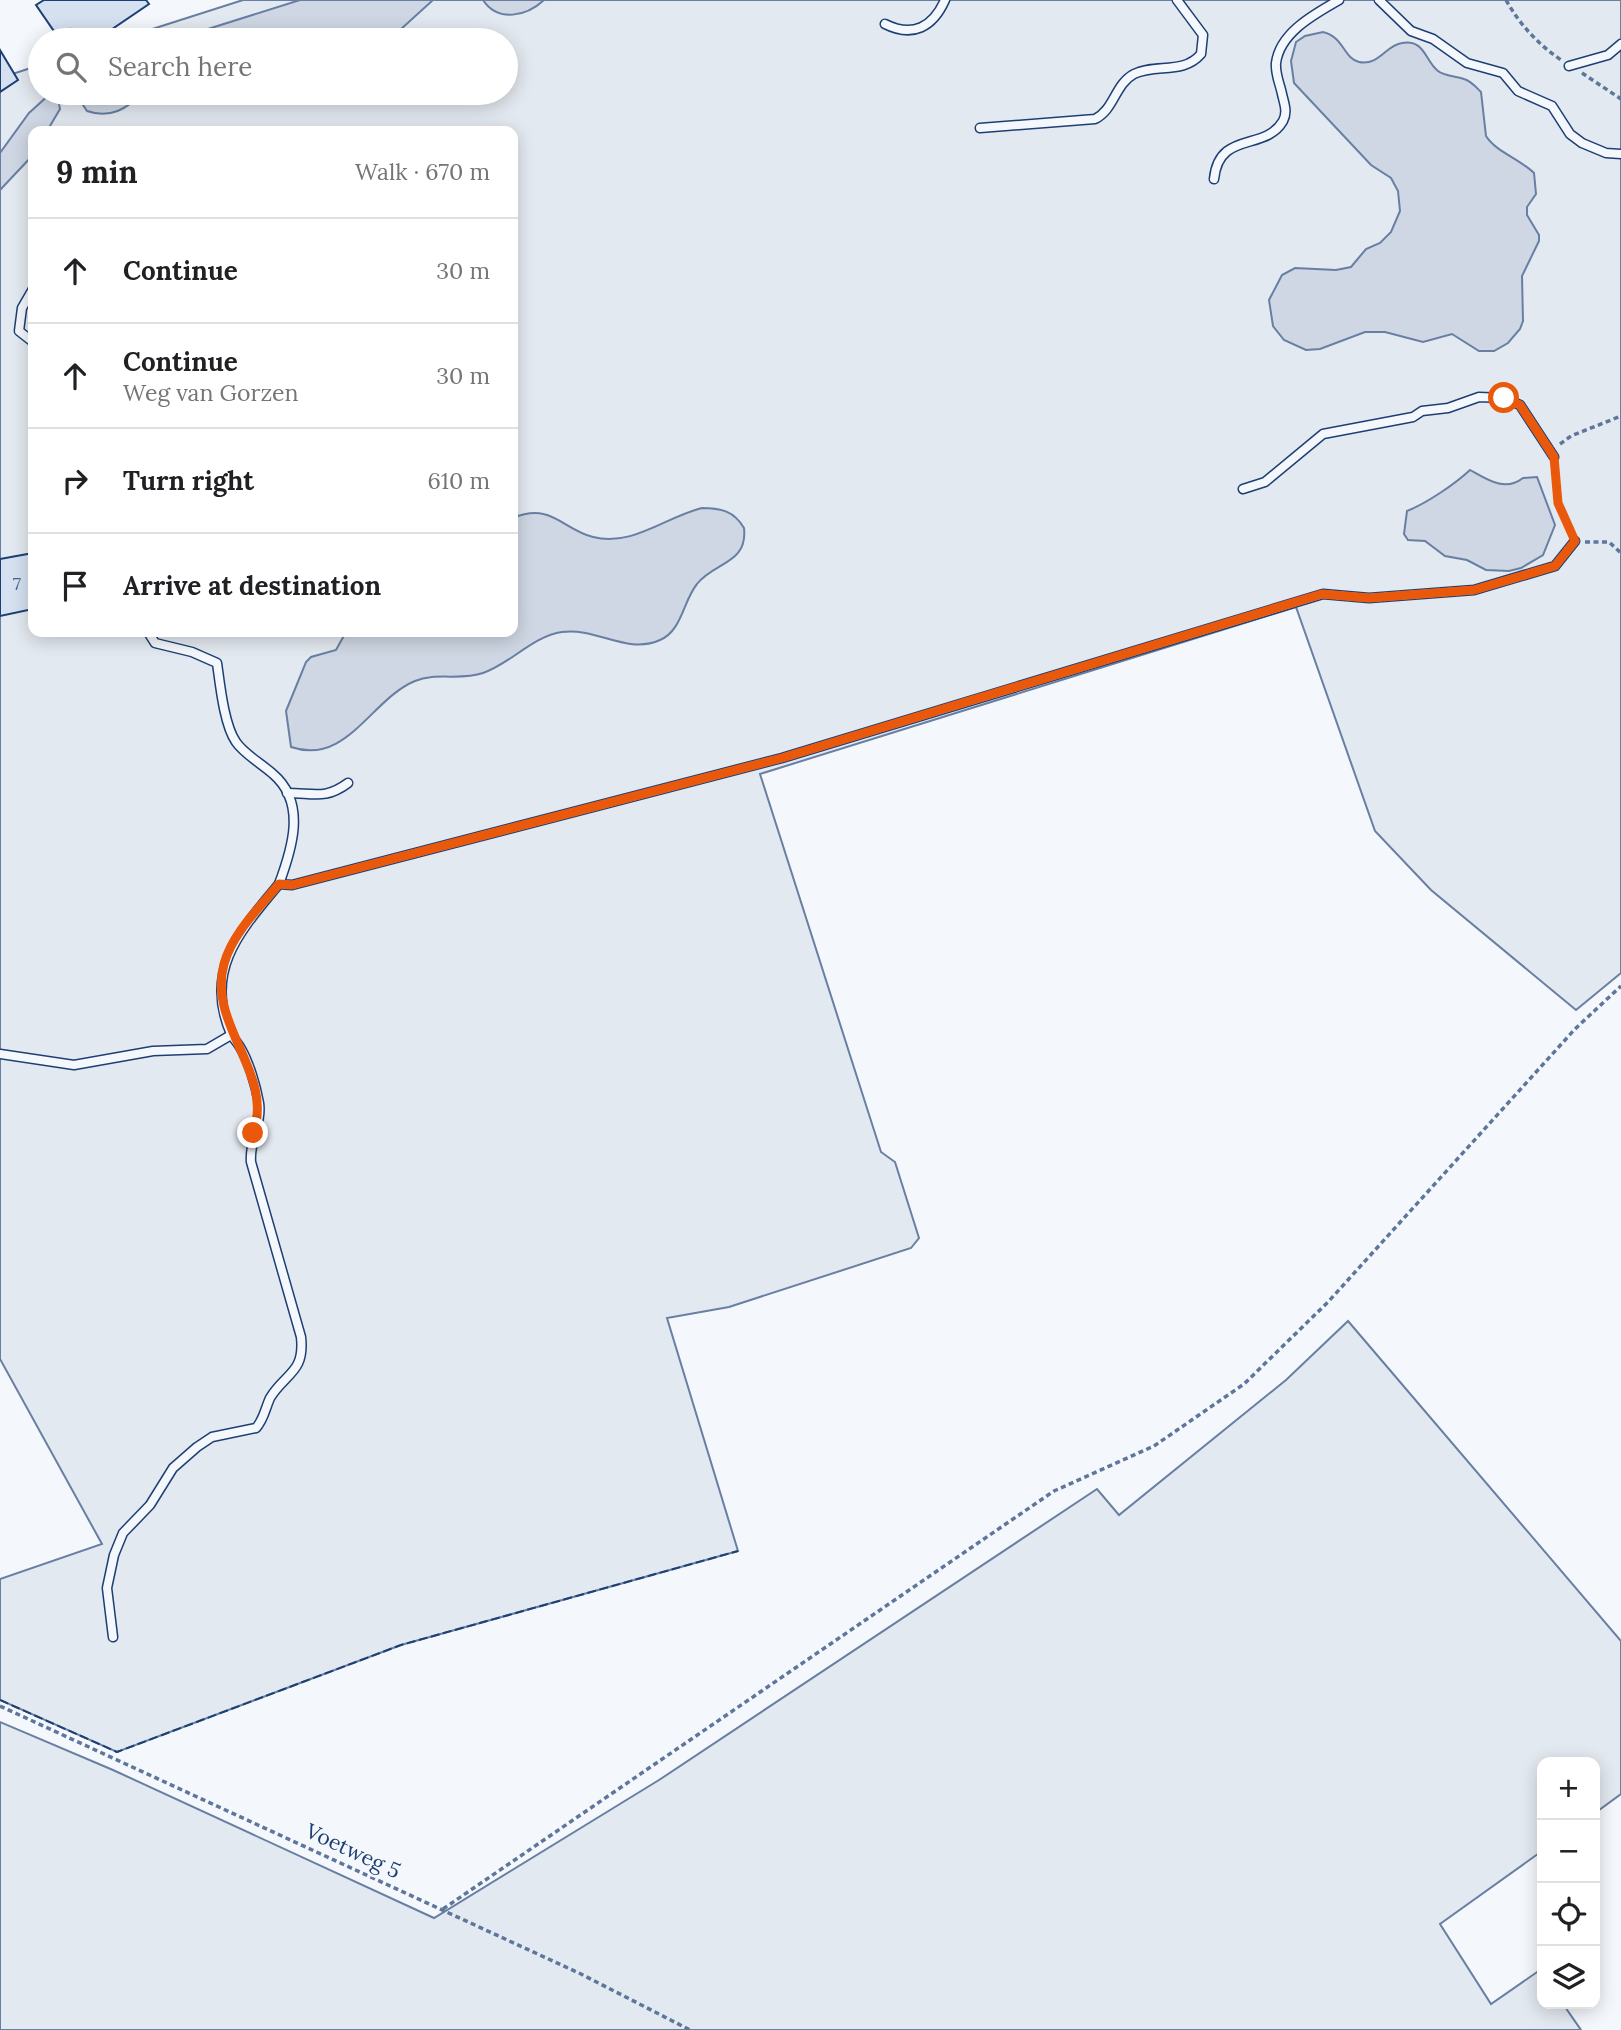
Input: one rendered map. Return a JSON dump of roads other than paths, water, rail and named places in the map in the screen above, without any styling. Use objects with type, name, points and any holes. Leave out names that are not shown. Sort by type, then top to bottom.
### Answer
[{"type":"lane","points":[[886,24],[895,29],[918,30],[932,21],[945,0]]},
{"type":"lane","points":[[980,128],[1095,119],[1110,108],[1130,76],[1151,68],[1172,68],[1192,63],[1201,54],[1203,35],[1177,0]]},
{"type":"lane","points":[[1214,179],[1216,162],[1223,153],[1271,132],[1283,121],[1286,106],[1276,71],[1279,53],[1289,35],[1339,0]]},
{"type":"lane","points":[[1379,0],[1411,31],[1433,39],[1466,63],[1503,73],[1518,90],[1552,106],[1570,134],[1582,143],[1606,153],[1621,154]]},
{"type":"lane","points":[[1569,66],[1608,55],[1621,44]]},
{"type":"lane","points":[[28,298],[22,308],[19,331],[28,338]]},
{"type":"lane","points":[[1243,489],[1265,482],[1323,434],[1413,417],[1422,411],[1448,408],[1490,395],[1520,405],[1554,457]]},
{"type":"lane","points":[[279,884],[292,885],[782,758],[1322,594],[1369,598],[1474,590],[1555,566],[1575,541]]},
{"type":"lane","points":[[113,1637],[107,1588],[114,1555],[123,1532],[150,1505],[168,1474],[197,1447],[212,1437],[256,1428],[272,1396],[298,1367],[302,1354],[301,1337],[251,1162],[250,1144],[258,1120],[259,1104],[241,1048],[231,1035],[221,980],[225,961],[249,919],[279,884],[292,850],[295,806],[277,777],[236,742],[220,693],[217,663],[192,652],[155,643],[151,637]]},
{"type":"lane","points":[[287,793],[323,796],[348,783]]},
{"type":"lane","points":[[0,1054],[74,1065],[153,1051],[207,1049],[231,1035]]}]
